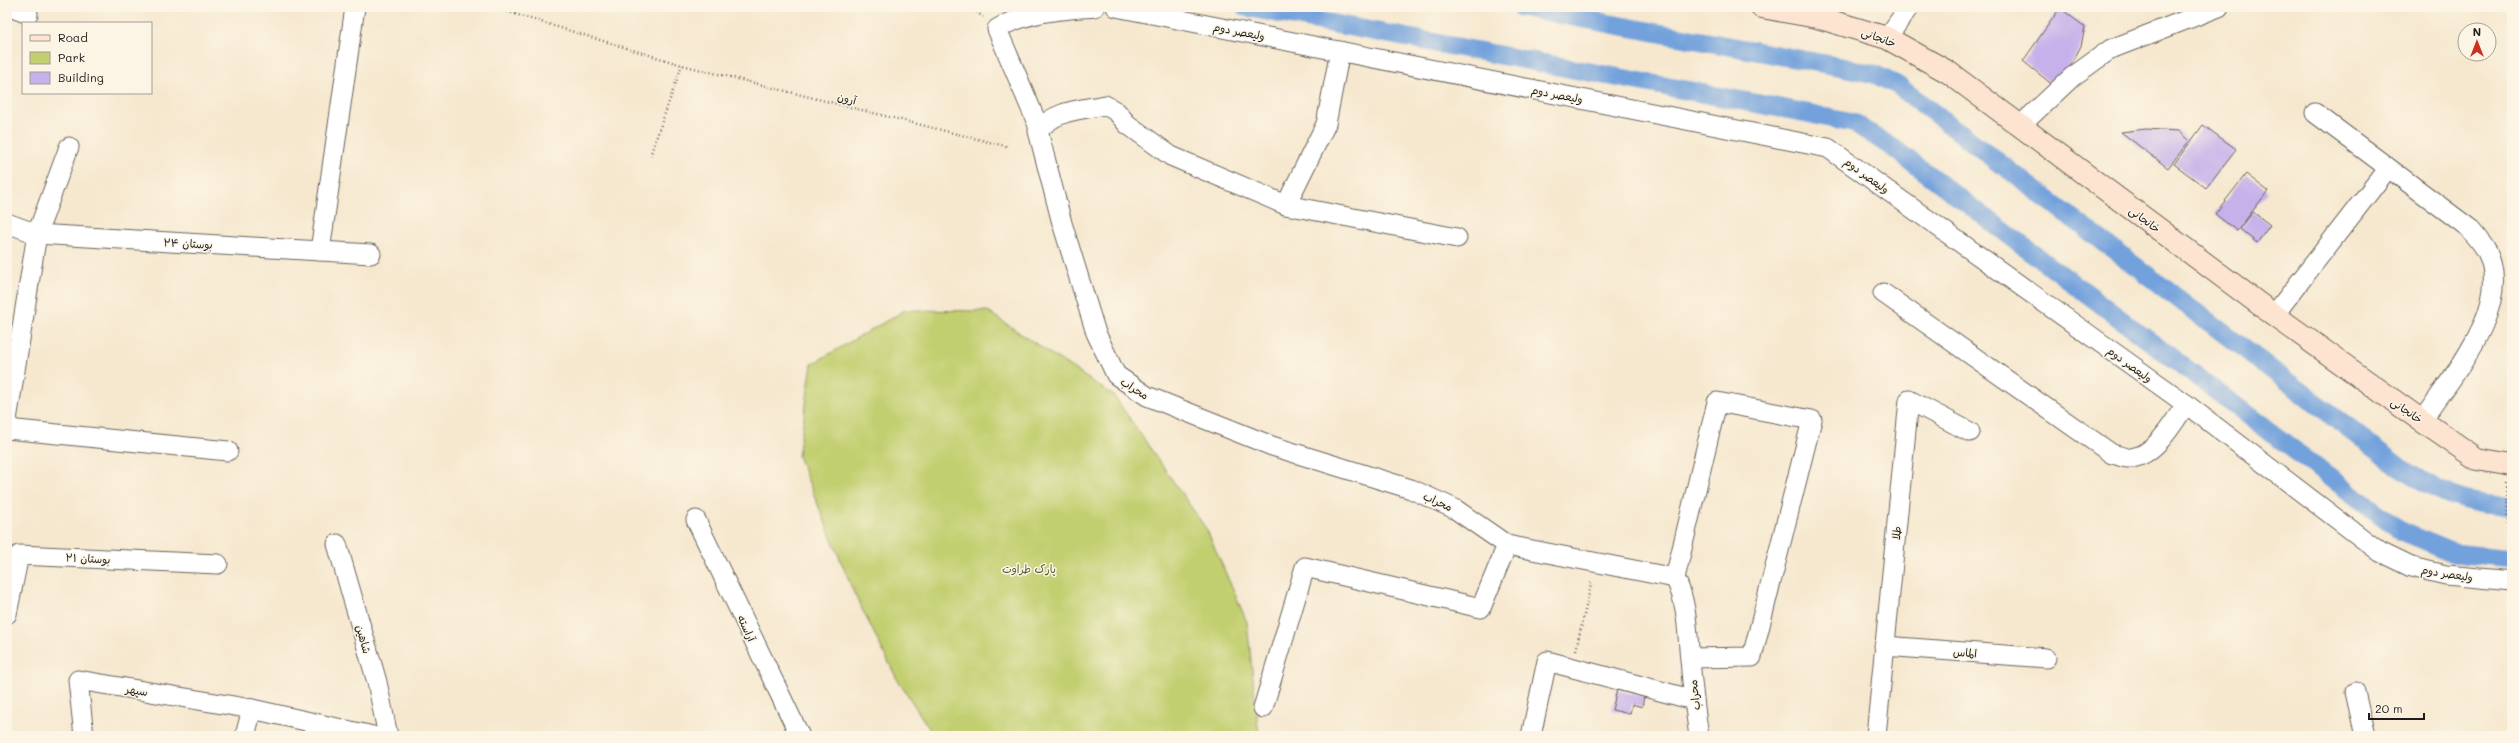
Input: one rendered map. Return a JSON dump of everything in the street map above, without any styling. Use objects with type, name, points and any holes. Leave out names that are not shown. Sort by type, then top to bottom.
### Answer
[{"type":"main road","name":"خانجانی","points":[[1762,7],[1816,17],[1887,38],[1948,72],[2274,315],[2422,421],[2477,459],[2512,465]]},
{"type":"street","points":[[10,7],[28,14]]},
{"type":"street","points":[[320,251],[355,7]]},
{"type":"street","points":[[1095,7],[1046,11],[1012,20],[997,29],[1040,130],[1048,120],[1052,118],[1105,105],[1117,112],[1127,124],[1171,156],[1286,205],[1457,238]]},
{"type":"street","name":"ولیعصر دوم","points":[[1116,7],[1828,148],[2186,404],[2380,552],[2411,567],[2446,575],[2511,572]]},
{"type":"street","points":[[1887,38],[1909,7]]},
{"type":"street","points":[[2020,126],[2072,77],[2112,49],[2219,7]]},
{"type":"street","points":[[1286,205],[1326,124],[1340,51]]},
{"type":"street","points":[[2315,113],[2469,228],[2487,253],[2493,278],[2491,302],[2483,328],[2422,421]]},
{"type":"street","name":"محراب","points":[[1040,130],[1062,223],[1094,326],[1116,375],[1147,396],[1272,446],[1411,489],[1455,509],[1507,544],[1674,578],[1683,595],[1699,736]]},
{"type":"street","points":[[7,420],[36,234],[69,147]]},
{"type":"street","points":[[2274,315],[2388,168]]},
{"type":"street","name":"بوستان ۲۴","points":[[7,223],[36,234],[371,254]]},
{"type":"street","points":[[1883,293],[2112,454],[2131,458],[2144,453],[2161,441],[2186,404]]},
{"type":"street","name":"طلا","points":[[1876,736],[1909,400],[1970,432]]},
{"type":"street","points":[[1674,578],[1717,402],[1812,420],[1752,657],[1690,658]]},
{"type":"street","points":[[7,429],[228,451]]},
{"type":"street","name":"آراسته","points":[[696,520],[800,736]]},
{"type":"street","name":"شاهین","points":[[337,544],[377,682],[388,736]]},
{"type":"street","points":[[1263,708],[1305,567],[1480,608],[1507,544]]},
{"type":"street","name":"بوستان ۲۱","points":[[7,614],[19,555],[218,564]]},
{"type":"street","name":"الماس","points":[[1884,646],[2046,658]]},
{"type":"street","points":[[1532,736],[1548,661],[1694,700]]},
{"type":"street","name":"سپهر","points":[[84,736],[78,680],[252,709],[373,736]]},
{"type":"street","points":[[2355,692],[2365,736]]},
{"type":"street","points":[[244,736],[252,709]]},
{"type":"path","name":"آرون","points":[[492,7],[682,65],[1009,146]]},
{"type":"path","points":[[650,156],[682,65]]},
{"type":"path","points":[[2507,488],[2511,572]]},
{"type":"path","points":[[1572,668],[1597,563]]},
{"type":"green space","name":"پارک طراوت","points":[[905,310],[987,311],[1114,396],[1207,530],[1247,622],[1259,736],[934,736],[897,679],[854,593],[798,456],[812,364]]},
{"type":"building","points":[[2060,8],[2085,27],[2081,46],[2066,74],[2054,86],[2023,61]]},
{"type":"building","points":[[2203,125],[2236,149],[2206,188],[2174,164]]},
{"type":"building","points":[[2146,129],[2178,131],[2189,141],[2168,168],[2121,132]]},
{"type":"building","points":[[2246,174],[2268,191],[2237,231],[2215,214]]},
{"type":"building","points":[[2253,212],[2270,225],[2257,243],[2240,229]]},
{"type":"building","points":[[1617,690],[1644,697],[1642,707],[1632,704],[1630,714],[1612,710]]},
{"type":"waterway","points":[[1245,7],[1807,113],[1856,124],[1896,150],[2403,532],[2454,553],[2512,559]]},
{"type":"waterway","points":[[1520,7],[1847,68],[1874,74],[1897,85],[2397,465],[2438,489],[2464,500],[2478,503],[2512,506]]}]
